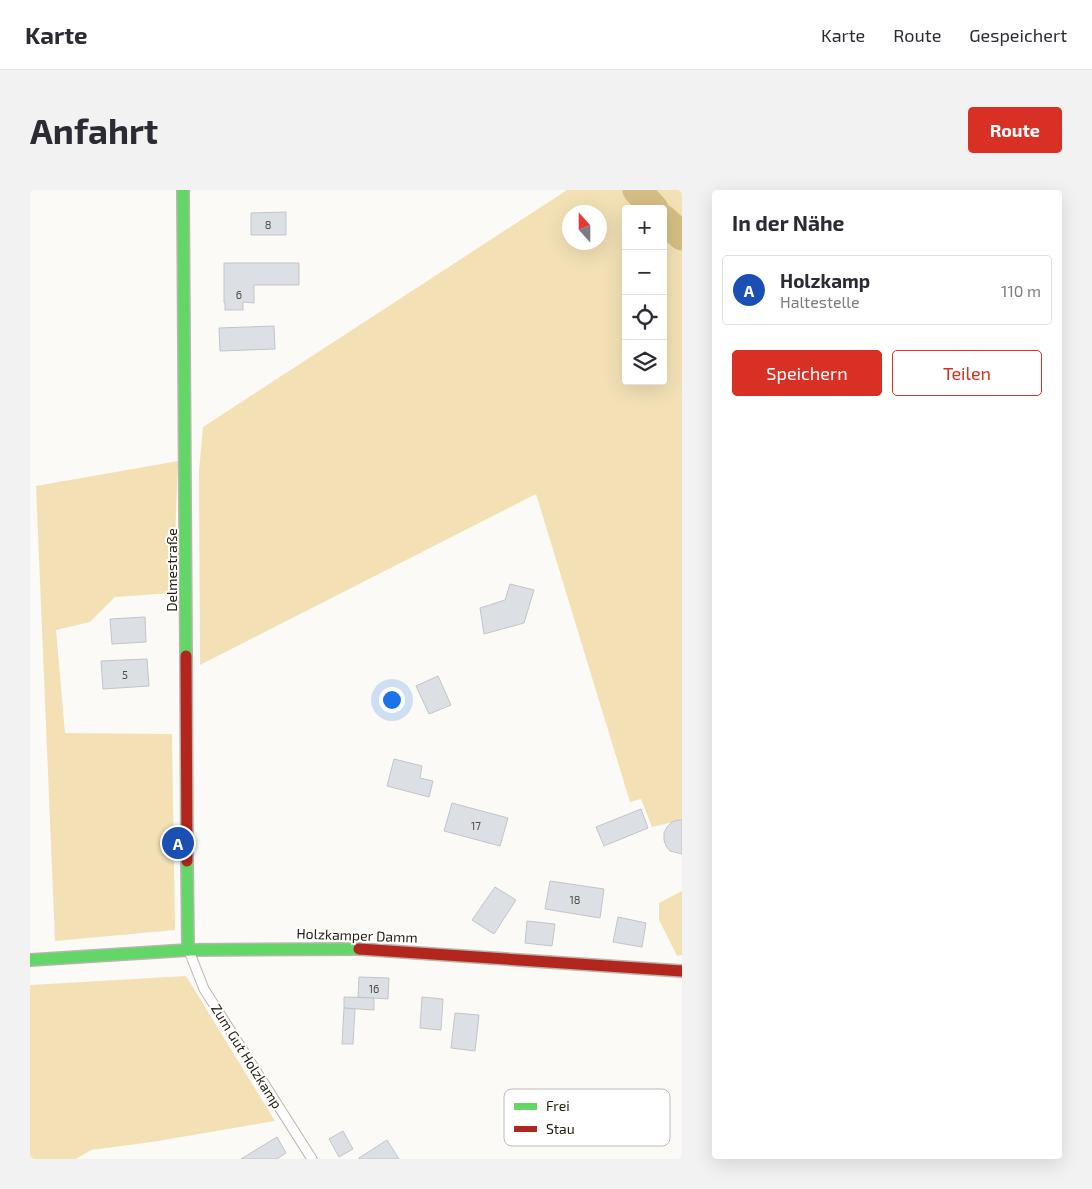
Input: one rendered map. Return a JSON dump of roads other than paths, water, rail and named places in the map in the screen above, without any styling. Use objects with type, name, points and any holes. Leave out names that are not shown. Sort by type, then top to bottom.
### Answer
[{"type":"street","name":"Delmestraße","points":[[182,190],[188,950]]},
{"type":"street","name":"Holzkamper Damm","points":[[30,960],[188,950],[351,948],[682,971]]},
{"type":"lane","name":"Zum Gut Holzkamp","points":[[188,950],[204,989],[312,1159]]},
{"type":"waterway","points":[[637,190],[650,205]]},
{"type":"waterway","points":[[667,223],[682,236]]},
{"type":"place","name":"Holzkamp","points":[[178,843]]}]
